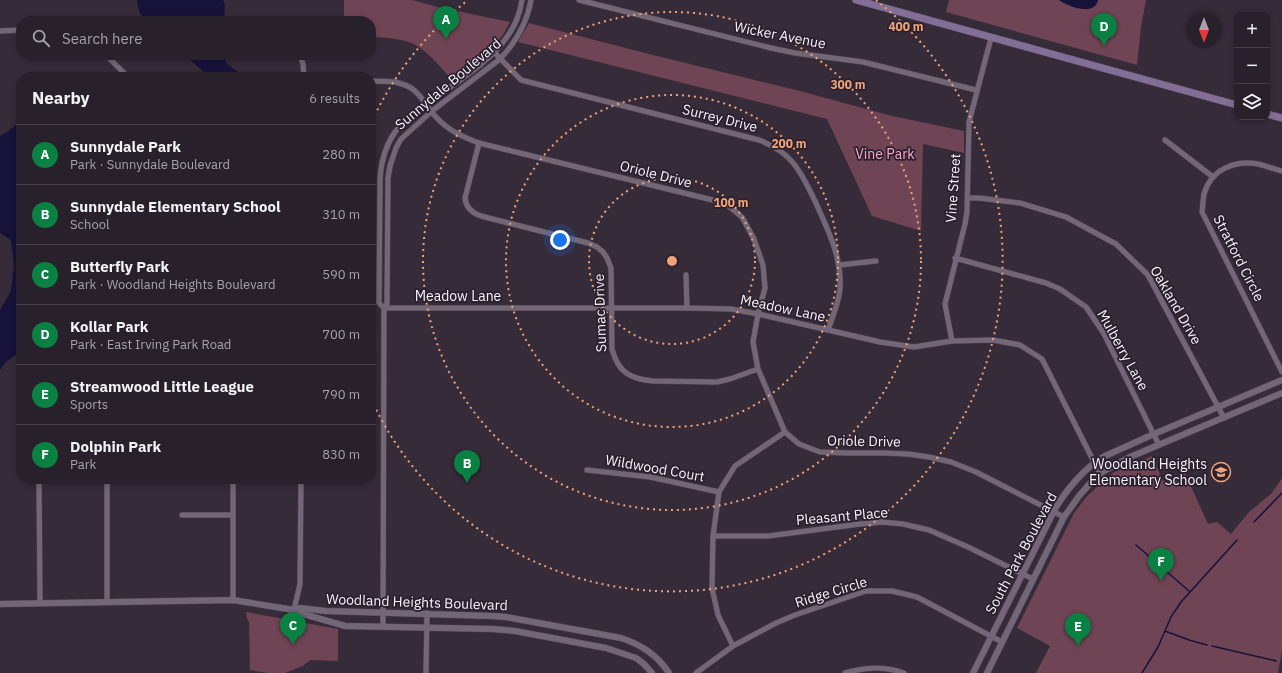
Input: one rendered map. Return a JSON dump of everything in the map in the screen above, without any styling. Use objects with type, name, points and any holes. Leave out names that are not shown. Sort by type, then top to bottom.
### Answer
[{"type":"main road","points":[[856,0],[1234,105]]},
{"type":"main road","points":[[1270,115],[1282,118]]},
{"type":"street","name":"Sunnydale Boulevard","points":[[384,308],[379,303],[380,178],[382,164],[388,144],[395,133],[406,122],[494,52],[511,31],[522,0]]},
{"type":"street","name":"Sunnydale Boulevard","points":[[383,626],[384,308],[387,304],[387,189],[390,166],[396,148],[401,139],[432,111],[500,59],[509,49],[528,16],[531,0]]},
{"type":"street","name":"Wicker Avenue","points":[[579,0],[771,48],[795,53],[863,62],[976,90]]},
{"type":"street","points":[[0,31],[16,30]]},
{"type":"street","name":"Vine Street","points":[[952,340],[945,304],[964,224],[968,198],[968,127],[970,115],[991,38]]},
{"type":"street","name":"Surrey Drive","points":[[494,52],[521,80],[759,140],[773,146],[788,157],[804,178],[831,237],[839,265],[840,290],[828,330]]},
{"type":"street","points":[[111,60],[123,72]]},
{"type":"street","points":[[302,60],[304,72]]},
{"type":"street","name":"Oriole Drive","points":[[376,82],[404,84],[416,91],[436,117],[449,129],[463,137],[479,143],[725,203],[742,217],[754,239],[763,265],[765,288],[753,342],[758,369],[785,432],[799,444],[820,452],[908,454],[951,462],[976,472],[1064,517]]},
{"type":"street","points":[[1165,140],[1213,177]]},
{"type":"street","name":"Sumac Drive","points":[[479,143],[465,198],[469,210],[481,216],[588,243],[597,247],[607,258],[610,268],[611,341],[614,360],[631,377],[653,381],[717,382],[758,369]]},
{"type":"street","name":"Stratford Circle","points":[[1282,171],[1257,164],[1238,164],[1223,168],[1213,177],[1204,194],[1202,212],[1282,372]]},
{"type":"street","name":"Oakland Drive","points":[[968,198],[1020,203],[1066,217],[1116,244],[1148,276],[1224,418]]},
{"type":"street","name":"Mulberry Lane","points":[[955,258],[1046,283],[1060,289],[1086,307],[1103,332],[1159,445]]},
{"type":"street","points":[[839,265],[876,261]]},
{"type":"street","points":[[686,275],[687,308]]},
{"type":"street","name":"Meadow Lane","points":[[384,308],[687,308],[731,310],[758,314],[880,342],[914,347],[952,340],[993,340],[1020,345],[1042,359],[1100,474]]},
{"type":"street","name":"South Park Boulevard","points":[[974,673],[991,636],[1054,512],[1064,495],[1076,480],[1094,463],[1106,456],[1218,406],[1282,380]]},
{"type":"street","name":"South Park Boulevard","points":[[987,673],[1064,517],[1078,496],[1100,474],[1130,457],[1282,393]]},
{"type":"street","points":[[732,646],[718,615],[712,588],[713,536],[719,492],[735,466],[785,432]]},
{"type":"street","name":"Wildwood Court","points":[[587,470],[650,477],[719,492]]},
{"type":"street","points":[[39,484],[40,603]]},
{"type":"street","points":[[107,484],[107,602]]},
{"type":"street","points":[[233,484],[234,600]]},
{"type":"street","points":[[294,610],[300,584],[301,484]]},
{"type":"street","points":[[182,515],[232,515]]},
{"type":"street","name":"Pleasant Place","points":[[713,536],[768,536],[882,522],[903,524],[928,530],[968,546],[1033,579]]},
{"type":"street","name":"Ridge Circle","points":[[696,673],[732,646],[776,623],[866,591],[892,591],[917,597],[1002,642]]},
{"type":"street","name":"Woodland Heights Boulevard","points":[[0,604],[234,600],[294,610],[345,626],[507,630],[606,648],[636,658],[652,673]]},
{"type":"street","name":"Woodland Heights Boulevard","points":[[294,610],[300,608],[326,611],[427,613],[506,617],[614,636],[633,642],[647,650],[659,660],[669,673]]},
{"type":"street","points":[[426,673],[427,613]]},
{"type":"street","points":[[845,673],[870,667],[884,668],[904,673]]},
{"type":"green space","points":[[344,0],[412,0],[510,22],[492,49],[452,80],[428,54],[414,44],[396,39],[376,37],[376,16],[344,16]]},
{"type":"green space","points":[[949,0],[1146,0],[1141,27],[1137,65],[946,12]]},
{"type":"green space","name":"Vine Park","points":[[529,23],[800,91],[892,116],[964,131],[964,153],[923,144],[921,231],[872,216],[827,119],[518,42]]},
{"type":"green space","points":[[1152,456],[1163,481],[1185,473],[1208,524],[1217,522],[1231,534],[1249,512],[1271,494],[1282,478],[1282,650],[1278,673],[1036,673],[1050,646],[1017,628],[1074,513],[1088,495],[1114,472]]},
{"type":"green space","points":[[246,612],[338,629],[338,661],[310,660],[303,666],[285,673],[268,673],[250,670],[249,622]]},
{"type":"shaded area","points":[[137,0],[223,0],[225,5],[224,16],[142,16],[139,12]]},
{"type":"shaded area","points":[[1059,0],[1098,0],[1096,5],[1092,8],[1080,9]]},
{"type":"shaded area","points":[[190,60],[225,60],[227,64],[238,72],[204,72]]},
{"type":"shaded area","points":[[16,125],[16,355],[5,363],[0,370],[0,310],[11,291],[14,265],[11,240],[0,233],[0,136]]},
{"type":"waterway","points":[[1254,522],[1282,493]]},
{"type":"waterway","points":[[1142,673],[1158,647],[1171,617],[1181,602],[1237,540]]},
{"type":"waterway","points":[[1136,545],[1189,591]]},
{"type":"waterway","points":[[1165,631],[1207,645]]},
{"type":"waterway","points":[[1212,646],[1276,661]]},
{"type":"place","name":"Sunnydale Park","points":[[446,39]]},
{"type":"place","name":"Kollar Park","points":[[1104,46]]},
{"type":"place","name":"Woodland Heights Elementary School","points":[[1221,472]]},
{"type":"place","name":"Sunnydale Elementary School","points":[[467,483]]},
{"type":"place","name":"Dolphin Park","points":[[1161,581]]},
{"type":"place","name":"Butterfly Park","points":[[293,645]]},
{"type":"place","name":"Streamwood Little League","points":[[1078,646]]}]
